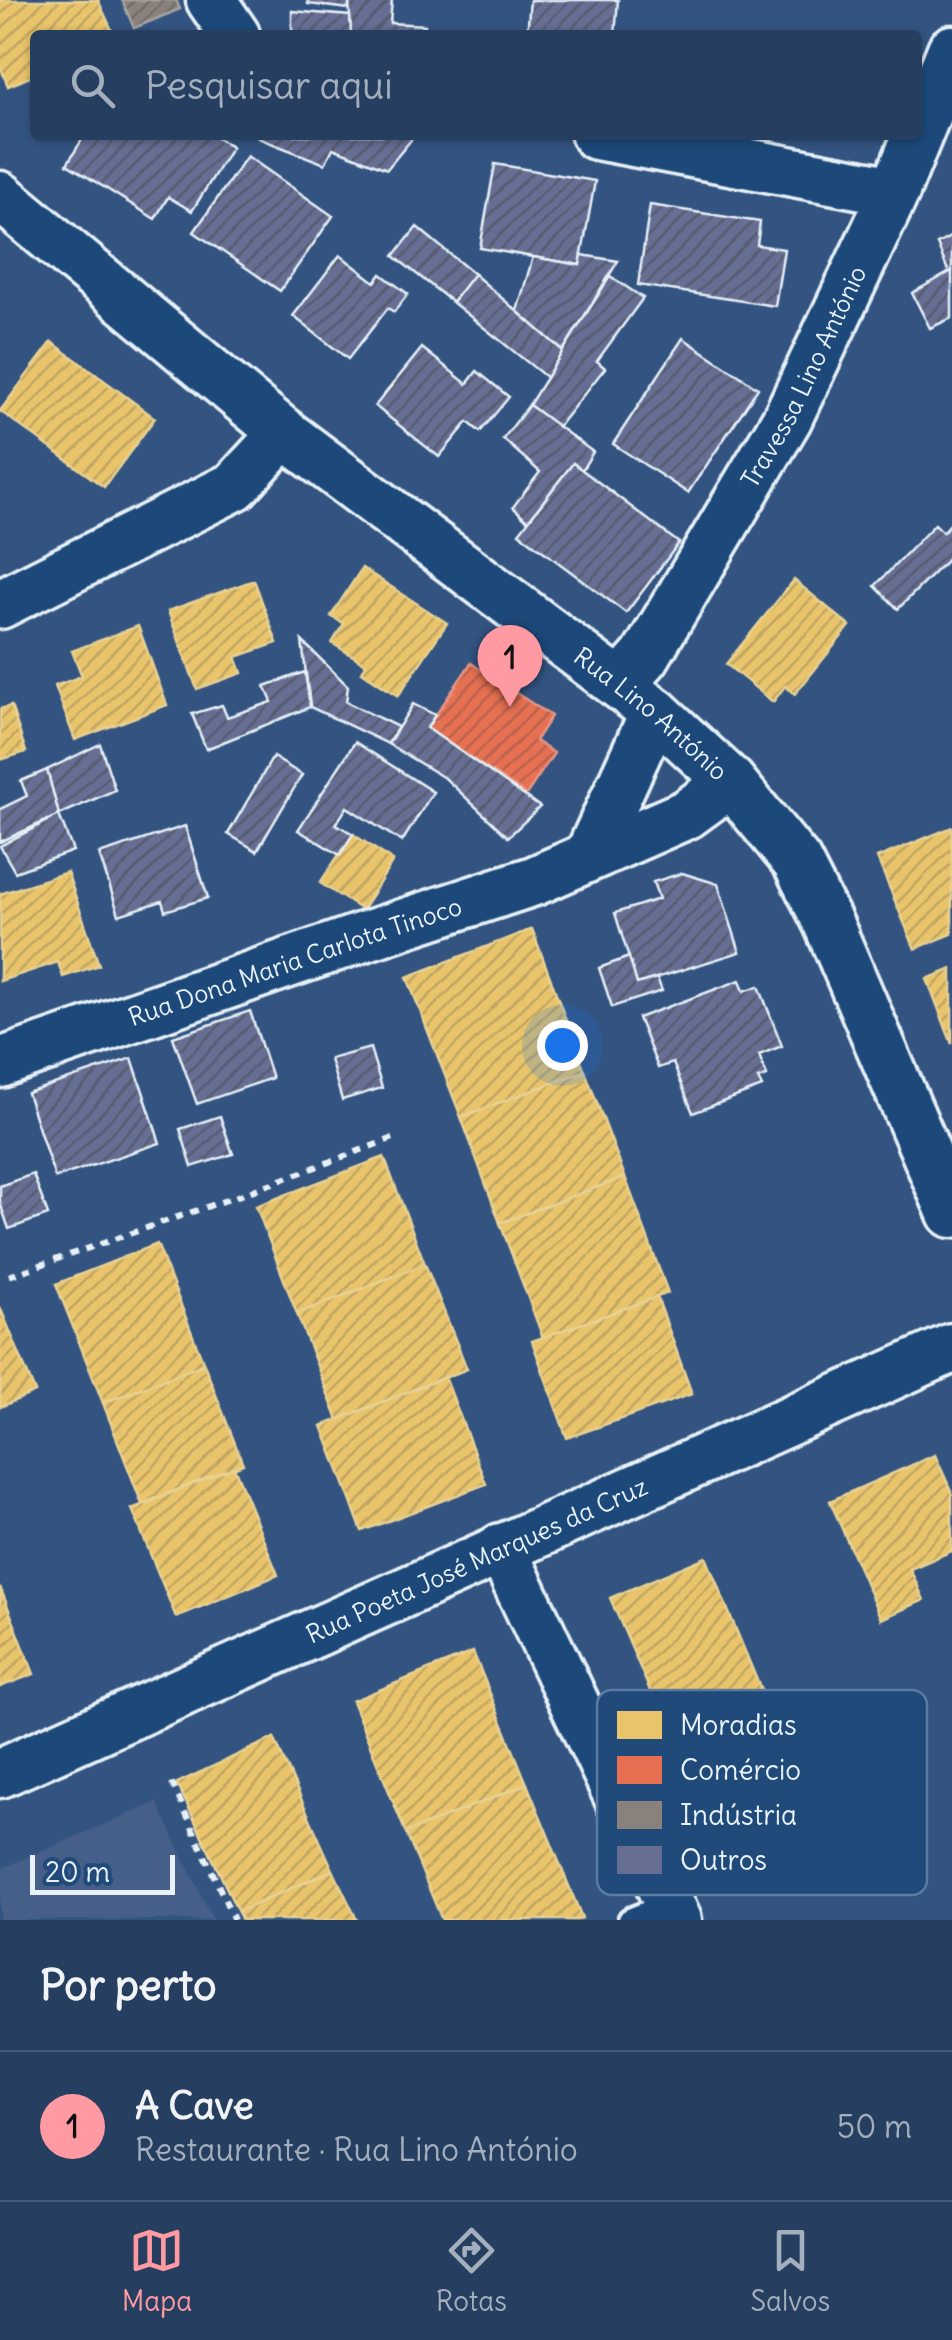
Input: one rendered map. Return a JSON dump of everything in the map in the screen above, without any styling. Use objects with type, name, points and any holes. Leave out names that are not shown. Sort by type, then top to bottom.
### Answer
[{"type":"street","points":[[211,0],[232,30]]},
{"type":"street","name":"Travessa Lino António","points":[[922,124],[952,50]]},
{"type":"street","points":[[623,140],[895,191]]},
{"type":"street","name":"Travessa Lino António","points":[[589,856],[637,698],[645,657],[787,419],[916,140]]},
{"type":"street","name":"Rua Lino António","points":[[0,196],[284,433],[637,698],[731,782],[796,862],[828,924],[952,1213]]},
{"type":"street","points":[[0,604],[235,486],[284,433]]},
{"type":"street","name":"Rua Dona Maria Carlota Tinoco","points":[[0,1063],[534,880],[686,814],[731,782]]},
{"type":"street","name":"Rua Poeta José Marques da Cruz","points":[[0,1773],[952,1348]]},
{"type":"street","points":[[501,1548],[597,1771]]},
{"type":"path","points":[[9,1276],[399,1136]]},
{"type":"path","points":[[172,1783],[234,1920]]},
{"type":"shaded area","points":[[157,1802],[213,1920],[0,1920],[0,1869]]},
{"type":"building: Moradias","points":[[0,0],[98,0],[112,30],[30,30],[30,77],[8,86],[0,66]]},
{"type":"building: Moradias","points":[[52,342],[155,418],[104,487],[0,411]]},
{"type":"building: Moradias","points":[[362,568],[447,623],[398,696],[362,672],[366,664],[332,643],[344,624],[331,616]]},
{"type":"building: Moradias","points":[[254,580],[277,643],[236,657],[242,673],[197,689],[168,611]]},
{"type":"building: Moradias","points":[[794,580],[850,626],[795,694],[785,686],[773,702],[726,664]]},
{"type":"building: Moradias","points":[[138,626],[167,705],[75,740],[55,686],[82,676],[72,651]]},
{"type":"building: Moradias","points":[[11,706],[26,752],[0,760],[0,709]]},
{"type":"building: Moradias","points":[[952,827],[952,934],[915,949],[877,858]]},
{"type":"building: Moradias","points":[[353,834],[393,861],[362,910],[320,883]]},
{"type":"building: Moradias","points":[[67,872],[99,965],[63,977],[58,962],[0,981],[0,894]]},
{"type":"building: Moradias","points":[[532,929],[585,1071],[461,1117],[407,977]]},
{"type":"building: Moradias","points":[[952,969],[952,1044],[927,979]]},
{"type":"building: Moradias","points":[[585,1071],[625,1177],[500,1223],[461,1117]]},
{"type":"building: Moradias","points":[[384,1157],[425,1264],[297,1314],[256,1206]]},
{"type":"building: Moradias","points":[[625,1177],[668,1293],[543,1338],[500,1223]]},
{"type":"building: Moradias","points":[[157,1244],[204,1364],[103,1403],[56,1284]]},
{"type":"building: Moradias","points":[[425,1264],[467,1369],[338,1420],[297,1314]]},
{"type":"building: Moradias","points":[[657,1297],[692,1394],[567,1438],[532,1341]]},
{"type":"building: Moradias","points":[[0,1307],[35,1392],[0,1407]]},
{"type":"building: Moradias","points":[[204,1364],[243,1464],[142,1504],[103,1403]]},
{"type":"building: Moradias","points":[[445,1377],[486,1484],[362,1531],[322,1426]]},
{"type":"building: Moradias","points":[[935,1455],[952,1493],[952,1551],[910,1569],[924,1600],[881,1619],[830,1501]]},
{"type":"building: Moradias","points":[[234,1467],[278,1575],[176,1617],[132,1509]]},
{"type":"building: Moradias","points":[[706,1557],[761,1690],[650,1690],[610,1598]]},
{"type":"building: Moradias","points":[[0,1587],[34,1674],[0,1687]]},
{"type":"building: Moradias","points":[[473,1652],[527,1784],[406,1833],[352,1701]]},
{"type":"building: Moradias","points":[[274,1738],[333,1870],[238,1912],[177,1783]]},
{"type":"building: Moradias","points":[[527,1784],[582,1918],[442,1920],[406,1833]]},
{"type":"building: Moradias","points":[[333,1870],[357,1920],[242,1920],[238,1912]]},
{"type":"building: Comércio","points":[[471,663],[551,716],[535,741],[554,753],[526,795],[427,728]]},
{"type":"building: Indústria","points":[[122,0],[176,0],[180,9],[134,28]]},
{"type":"building: Outros","points":[[308,0],[349,0],[349,9],[308,4]]},
{"type":"building: Outros","points":[[349,0],[392,0],[390,23],[425,25],[424,30],[351,30]]},
{"type":"building: Outros","points":[[530,0],[618,0],[615,30],[527,30]]},
{"type":"building: Outros","points":[[292,11],[350,16],[351,30],[292,30]]},
{"type":"building: Outros","points":[[82,140],[221,140],[232,147],[192,211],[168,197],[155,219],[67,164]]},
{"type":"building: Outros","points":[[263,140],[411,140],[387,169],[333,148],[325,164]]},
{"type":"building: Outros","points":[[247,156],[333,216],[280,291],[194,232]]},
{"type":"building: Outros","points":[[495,164],[595,181],[580,265],[480,248]]},
{"type":"building: Outros","points":[[650,205],[760,222],[757,245],[784,249],[775,306],[638,285]]},
{"type":"building: Outros","points":[[417,227],[474,274],[452,302],[394,256]]},
{"type":"building: Outros","points":[[952,236],[952,271],[949,273],[937,244]]},
{"type":"building: Outros","points":[[340,255],[375,282],[381,274],[408,294],[394,312],[388,308],[348,359],[293,316]]},
{"type":"building: Outros","points":[[582,255],[618,261],[563,351],[517,311],[533,257],[580,265]]},
{"type":"building: Outros","points":[[952,271],[952,318],[930,328],[912,293]]},
{"type":"building: Outros","points":[[474,274],[563,351],[547,378],[452,302]]},
{"type":"building: Outros","points":[[610,276],[643,298],[597,361],[605,368],[558,427],[529,405]]},
{"type":"building: Outros","points":[[683,338],[758,388],[688,493],[613,444]]},
{"type":"building: Outros","points":[[422,348],[467,384],[477,371],[509,397],[480,432],[468,422],[439,457],[375,406]]},
{"type":"building: Outros","points":[[529,405],[593,452],[582,470],[573,463],[528,521],[513,507],[540,472],[503,439]]},
{"type":"building: Outros","points":[[573,463],[679,543],[626,613],[519,533]]},
{"type":"building: Outros","points":[[952,522],[952,555],[898,609],[875,586],[935,524],[943,532]]},
{"type":"building: Outros","points":[[302,641],[348,686],[346,702],[398,727],[388,744],[310,707]]},
{"type":"building: Outros","points":[[305,672],[310,707],[206,749],[192,714],[222,705],[227,717],[272,702],[265,686]]},
{"type":"building: Outros","points":[[413,704],[435,715],[427,728],[540,807],[508,837],[446,779],[388,744]]},
{"type":"building: Outros","points":[[355,742],[433,792],[402,842],[347,807],[336,824],[353,834],[340,855],[298,830]]},
{"type":"building: Outros","points":[[100,744],[115,790],[59,815],[47,770]]},
{"type":"building: Outros","points":[[273,757],[302,775],[257,851],[228,834]]},
{"type":"building: Outros","points":[[47,770],[59,815],[0,842],[0,809],[27,796],[21,781]]},
{"type":"building: Outros","points":[[59,815],[73,851],[15,872],[0,846]]},
{"type":"building: Outros","points":[[185,826],[208,898],[165,911],[162,901],[119,915],[99,854]]},
{"type":"building: Outros","points":[[682,873],[718,884],[740,952],[637,984],[615,913],[659,899],[653,882]]},
{"type":"building: Outros","points":[[629,957],[637,984],[657,978],[662,991],[612,1007],[599,968]]},
{"type":"building: Outros","points":[[740,980],[744,991],[759,986],[782,1046],[759,1055],[767,1076],[758,1079],[762,1087],[693,1113],[673,1063],[658,1068],[638,1018]]},
{"type":"building: Outros","points":[[250,1011],[272,1078],[197,1104],[173,1037]]},
{"type":"building: Outros","points":[[370,1048],[382,1088],[342,1100],[330,1059]]},
{"type":"building: Outros","points":[[132,1058],[160,1143],[55,1178],[27,1093]]},
{"type":"building: Outros","points":[[220,1116],[233,1154],[192,1167],[180,1129]]},
{"type":"building: Outros","points":[[33,1174],[48,1215],[9,1229],[0,1203],[0,1186]]},
{"type":"place","name":"A Cave","points":[[510,707]]}]
